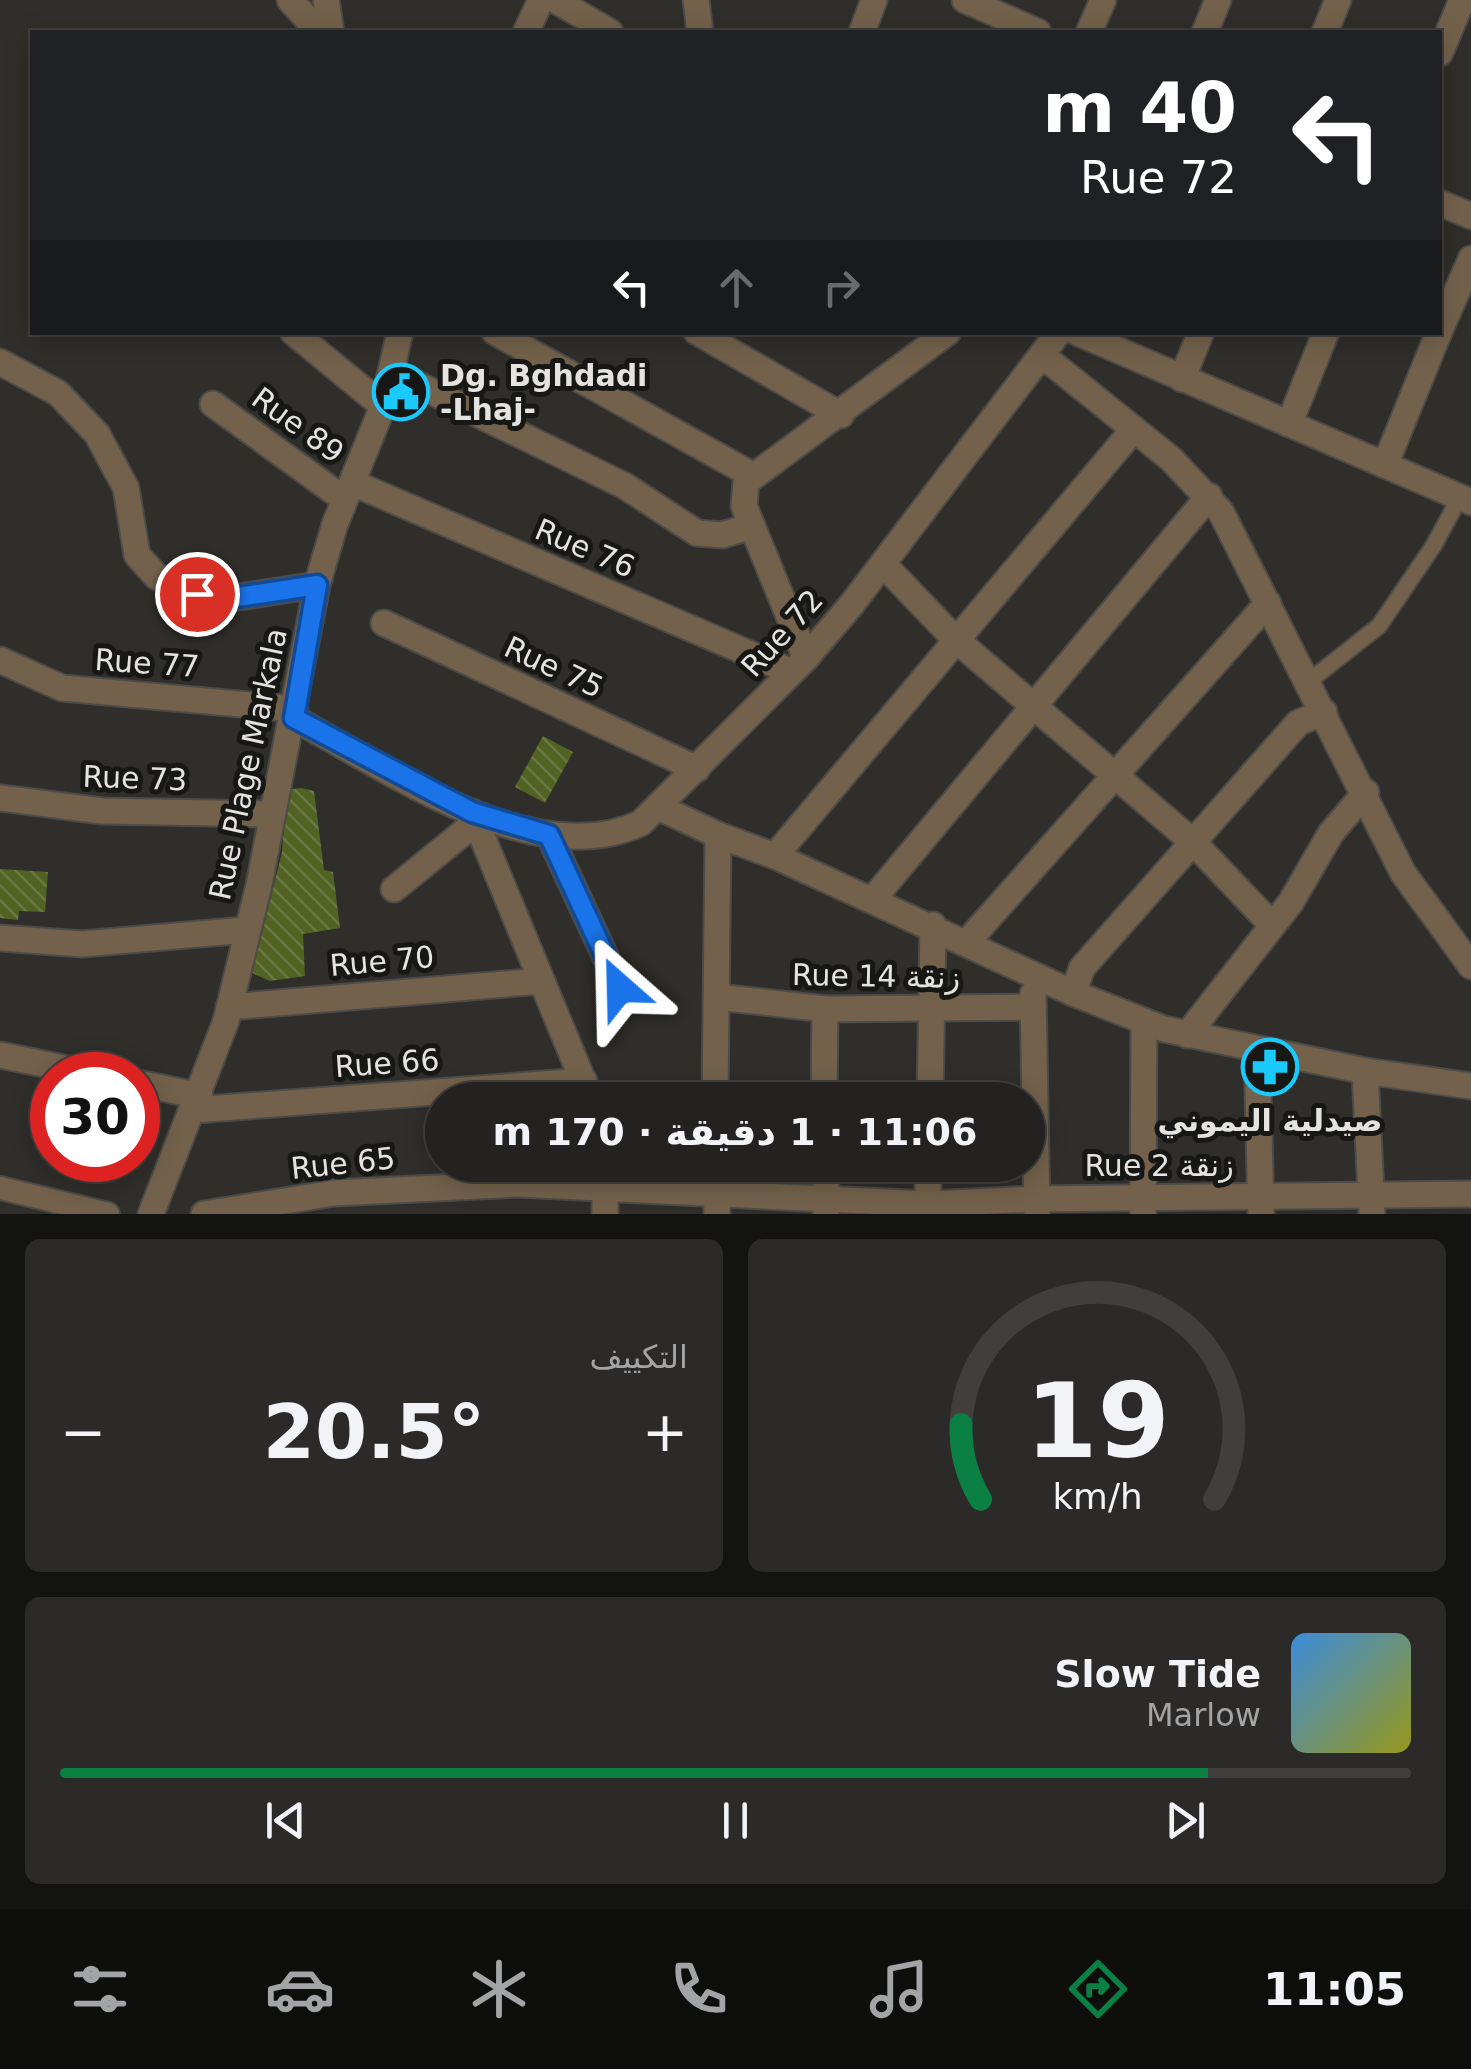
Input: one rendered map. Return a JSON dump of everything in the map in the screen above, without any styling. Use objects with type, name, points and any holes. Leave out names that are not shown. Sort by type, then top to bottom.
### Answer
[{"type":"street","points":[[290,0],[317,30]]},
{"type":"street","points":[[326,0],[331,30]]},
{"type":"street","points":[[527,30],[541,0]]},
{"type":"street","points":[[555,0],[607,30]]},
{"type":"street","points":[[696,0],[700,30]]},
{"type":"street","points":[[863,30],[874,0]]},
{"type":"street","points":[[1090,30],[1102,0]]},
{"type":"street","points":[[1206,30],[1218,0]]},
{"type":"street","points":[[1326,30],[1338,0]]},
{"type":"street","points":[[1442,49],[1462,0]]},
{"type":"street","points":[[978,10],[1033,30]]},
{"type":"street","points":[[1442,204],[1471,216]]},
{"type":"street","points":[[1442,324],[1471,259]]},
{"type":"street","points":[[298,335],[383,406]]},
{"type":"street","name":"Rue Plage Markala","points":[[151,1214],[197,1103],[229,1007],[259,885],[269,814],[294,713],[317,585],[394,373],[400,335]]},
{"type":"street","points":[[500,335],[752,474]]},
{"type":"street","points":[[702,335],[841,415]]},
{"type":"street","name":"Rue 72","points":[[294,713],[473,818],[549,835],[626,829],[658,807],[799,665],[883,564],[1043,356],[1073,335]]},
{"type":"street","points":[[1081,335],[1465,499]]},
{"type":"street","points":[[1182,379],[1200,335]]},
{"type":"street","points":[[1288,424],[1325,335]]},
{"type":"street","points":[[1385,465],[1437,335]]},
{"type":"street","points":[[799,665],[744,498],[752,474],[841,415],[933,336]]},
{"type":"street","points":[[1043,356],[1209,496],[1234,534],[1414,890],[1471,966]]},
{"type":"street","points":[[0,362],[58,394],[97,434],[126,488],[137,555],[155,575],[218,600],[317,585]]},
{"type":"street","points":[[394,373],[625,486],[698,533],[722,535],[752,526]]},
{"type":"street","name":"Rue 89","points":[[213,404],[348,491]]},
{"type":"street","points":[[775,856],[1134,429]]},
{"type":"street","name":"Rue 76","points":[[348,491],[799,665]]},
{"type":"street","points":[[873,899],[1209,496]]},
{"type":"street","points":[[883,564],[955,639],[1036,704],[1193,842],[1272,925]]},
{"type":"street","points":[[967,942],[1268,603]]},
{"type":"street","name":"Rue 75","points":[[384,623],[696,769]]},
{"type":"street","name":"Rue 77","points":[[0,660],[62,688],[294,713]]},
{"type":"street","points":[[1073,993],[1082,968],[1298,723],[1324,712]]},
{"type":"street","points":[[1187,1035],[1272,925],[1331,833],[1366,792]]},
{"type":"street","name":"Rue 73","points":[[0,798],[102,811],[269,814]]},
{"type":"street","points":[[658,807],[933,925],[1073,993],[1144,1022],[1257,1050],[1471,1086]]},
{"type":"street","points":[[394,889],[473,818],[583,1082]]},
{"type":"street","points":[[549,835],[620,988],[631,997]]},
{"type":"street","points":[[716,1082],[718,835]]},
{"type":"street","points":[[930,1082],[933,925]]},
{"type":"street","points":[[0,938],[82,944],[246,930]]},
{"type":"street","points":[[1033,974],[1037,1206]]},
{"type":"street","name":"Rue 70","points":[[229,1007],[541,981]]},
{"type":"street","name":"Rue 14 زنقة","points":[[718,997],[824,1009],[1033,1007]]},
{"type":"street","points":[[824,1009],[824,1082]]},
{"type":"street","points":[[1143,1206],[1144,1022]]},
{"type":"street","points":[[1257,1050],[1261,1205]]},
{"type":"street","points":[[0,1055],[30,1061]]},
{"type":"street","points":[[1365,1071],[1371,1205]]},
{"type":"street","name":"Rue 66","points":[[160,1090],[197,1103],[425,1096]]},
{"type":"street","name":"Rue 65","points":[[204,1214],[334,1193],[540,1182]]},
{"type":"street","points":[[606,1182],[606,1214]]},
{"type":"street","name":"Rue 2 زنقة","points":[[631,1182],[717,1203],[928,1209],[1371,1205],[1471,1194]]},
{"type":"street","points":[[928,1182],[928,1209]]},
{"type":"street","points":[[0,1188],[108,1214]]},
{"type":"lane","points":[[1308,682],[1379,626],[1465,499]]},
{"type":"building","points":[[543,736],[573,752],[545,803],[515,787]]},
{"type":"building","points":[[286,790],[314,791],[324,870],[333,872],[340,928],[303,934],[305,976],[270,981],[252,973],[282,852]]},
{"type":"building","points":[[0,869],[48,872],[45,912],[19,911],[18,920],[0,918]]},
{"type":"place","name":"Dg. Bghdadi -Lhaj-","points":[[401,392]]},
{"type":"place","name":"صيدلية اليموني","points":[[1270,1067]]},
{"type":"route","points":[[197,594],[218,600],[276,588],[317,585],[294,718],[472,812],[506,826],[549,835],[620,988]]}]
